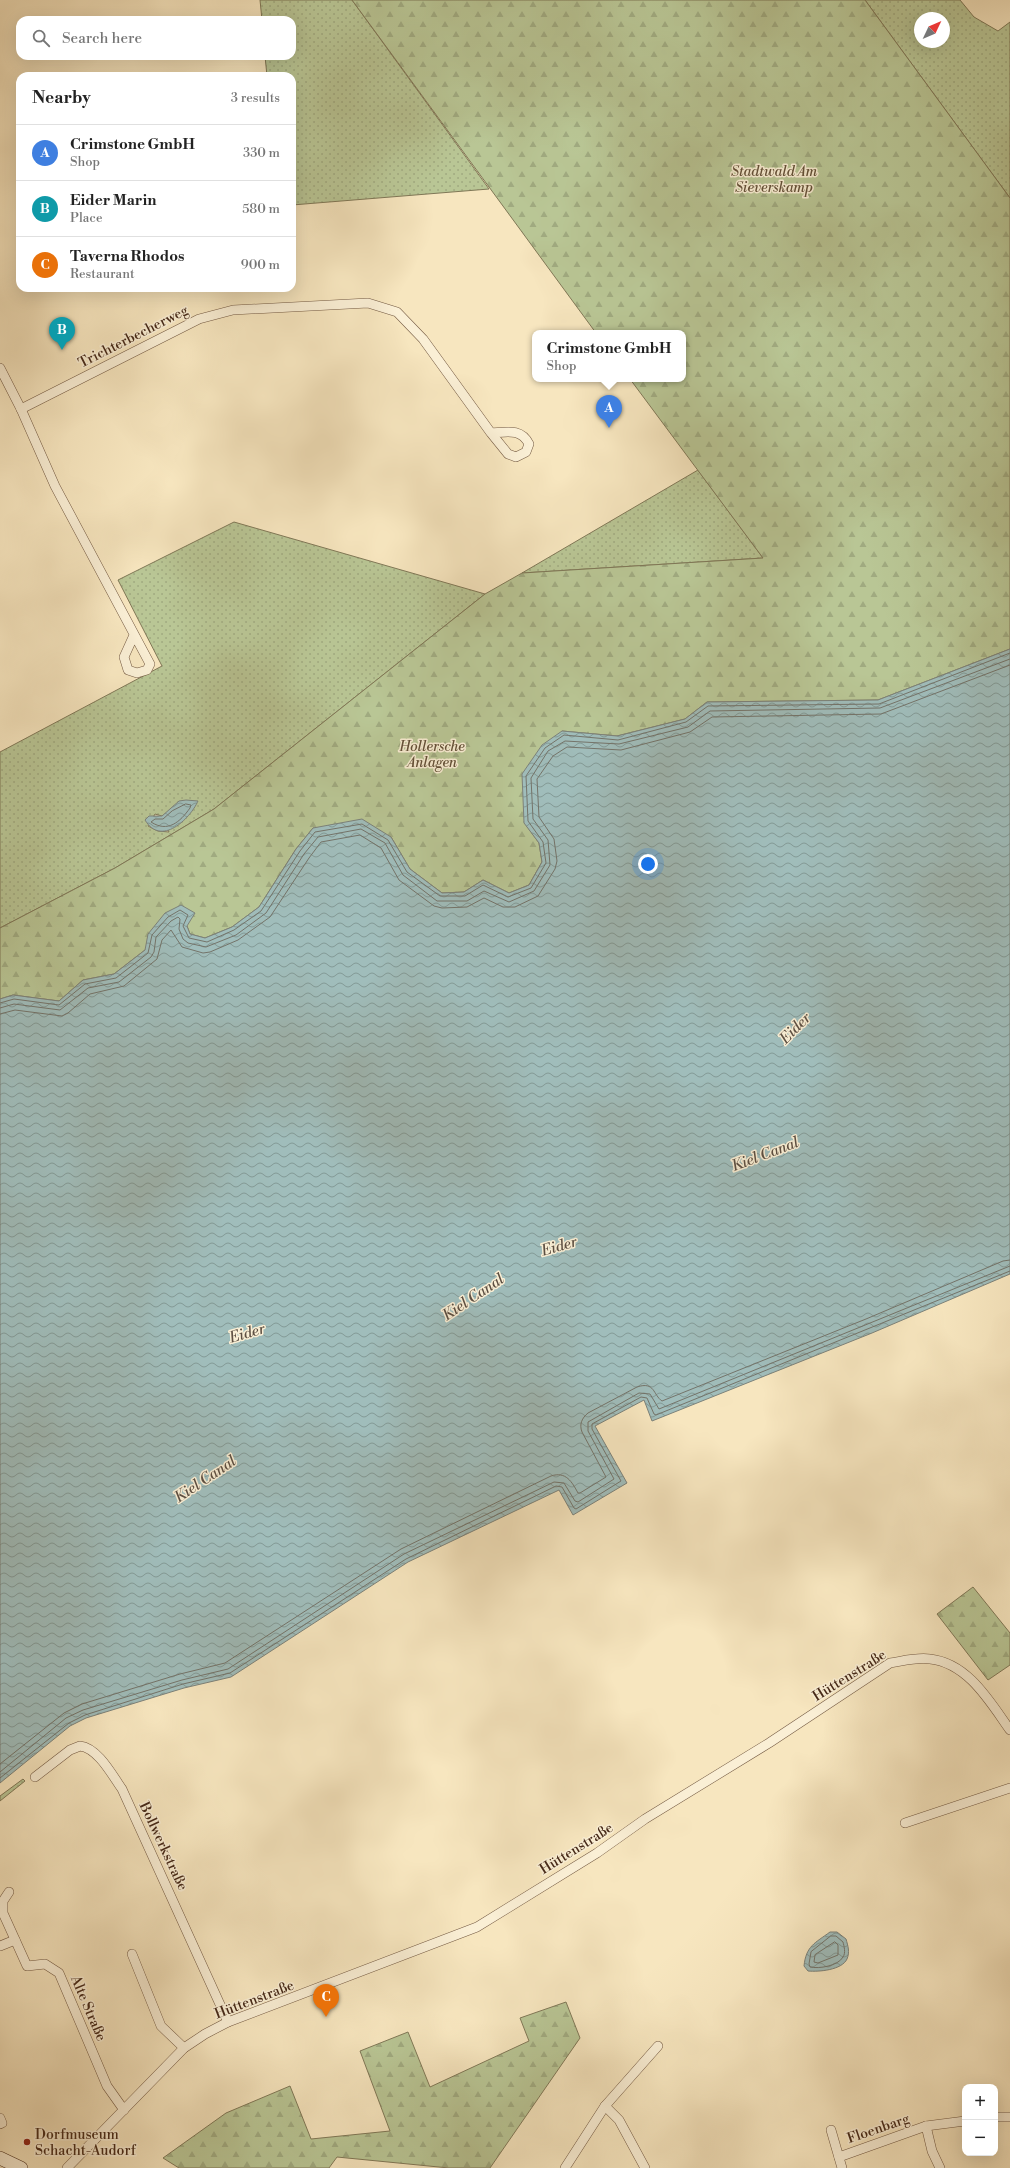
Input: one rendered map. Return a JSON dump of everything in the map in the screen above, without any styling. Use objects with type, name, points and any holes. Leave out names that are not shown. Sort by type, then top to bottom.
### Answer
[{"type":"main road","points":[[0,2158],[21,2168]]},
{"type":"street","name":"Trichterbecherweg","points":[[21,409],[199,319],[232,310],[368,303],[397,312],[423,339],[491,433]]},
{"type":"street","points":[[0,368],[21,409],[55,486],[134,634]]},
{"type":"street","name":"Hüttenstraße","points":[[67,2168],[184,2048],[204,2034],[228,2022],[477,1927],[580,1862],[597,1853],[645,1819],[769,1743],[890,1663],[930,1658],[950,1664],[965,1674],[978,1686],[1010,1730]]},
{"type":"street","name":"Bollwerkstraße","points":[[35,1777],[70,1750],[80,1746],[85,1746],[93,1752],[111,1774],[122,1790],[228,2022]]},
{"type":"street","points":[[905,1823],[1010,1788]]},
{"type":"street","name":"Alte Straße","points":[[9,1892],[3,1901],[4,1913],[27,1966],[45,1964],[59,1973],[107,2086],[124,2110]]},
{"type":"street","points":[[0,1946],[15,1940]]},
{"type":"street","points":[[132,1954],[161,2026],[184,2048]]},
{"type":"street","points":[[565,2168],[605,2106],[658,2046]]},
{"type":"street","points":[[605,2106],[619,2120],[646,2168]]},
{"type":"street","points":[[998,2117],[1010,2117]]},
{"type":"street","points":[[0,2118],[2,2123],[0,2124]]},
{"type":"street","name":"Floenbarg","points":[[839,2157],[926,2126],[962,2121]]},
{"type":"street","name":"Floenbarg","points":[[926,2126],[932,2151],[940,2168]]},
{"type":"street","points":[[831,2130],[842,2168]]},
{"type":"green space","points":[[260,0],[352,0],[489,189],[296,205],[296,72],[267,72],[265,60],[296,60],[296,16],[262,16]]},
{"type":"green space","name":"Stadtwald Am Sieverskamp","points":[[352,0],[865,0],[1010,198],[1010,649],[878,700],[707,702],[685,719],[617,736],[562,731],[524,822],[539,843],[542,862],[529,885],[509,893],[483,880],[464,892],[442,893],[410,869],[391,837],[313,828],[296,849],[259,907],[232,927],[205,938],[190,934],[187,926],[145,950],[114,974],[83,980],[59,1001],[13,995],[0,999],[0,928],[115,868],[214,809],[485,594],[522,573],[763,558],[632,382],[686,382],[686,330],[594,330]]},
{"type":"green space","points":[[865,0],[960,0],[974,17],[998,31],[1010,22],[1010,198]]},
{"type":"green space","points":[[698,470],[763,558],[522,573]]},
{"type":"green space","points":[[234,522],[485,594],[214,809],[115,868],[0,928],[0,752],[162,666],[118,580]],"holes":[[[155,814],[162,816],[169,832],[158,831],[148,826]]]},
{"type":"green space","points":[[973,1587],[1010,1633],[1010,1665],[988,1680],[937,1614]]},
{"type":"green space","points":[[23,1779],[25,1781],[0,1801],[0,1796]]},
{"type":"green space","points":[[566,2002],[580,2038],[490,2168],[449,2168],[337,2157],[329,2168],[179,2168],[163,2158],[226,2113],[290,2086],[311,2139],[390,2131],[360,2051],[408,2032],[430,2087],[529,2041],[520,2018]]},
{"type":"water","points":[[1010,649],[1010,1274],[872,1333],[652,1421],[644,1400],[595,1426],[627,1483],[573,1515],[559,1490],[408,1562],[231,1677],[184,1688],[86,1718],[70,1726],[0,1783],[0,999],[13,995],[59,1001],[83,980],[114,974],[145,950],[148,934],[165,913],[181,905],[195,913],[187,926],[190,934],[205,938],[232,927],[259,907],[296,849],[313,828],[362,819],[391,837],[410,869],[442,893],[464,892],[483,880],[509,893],[529,885],[542,862],[539,843],[524,823],[522,774],[542,745],[562,731],[617,736],[685,719],[707,702],[878,700]]},
{"type":"water","points":[[179,801],[198,801],[189,815],[182,822],[167,831],[159,831],[152,828],[145,820],[149,816],[162,816]]},
{"type":"water","points":[[830,1932],[837,1932],[846,1939],[849,1951],[847,1959],[840,1966],[830,1970],[808,1971],[804,1966],[809,1949]]},
{"type":"place","name":"Eider Marin","points":[[62,350]]},
{"type":"place","name":"Crimstone GmbH","points":[[609,428]]},
{"type":"place","name":"Taverna Rhodos","points":[[326,2017]]},
{"type":"place","name":"Dorfmuseum Schacht-Audorf","points":[[27,2142]]},
{"type":"park label","name":"Hollersche Anlagen","points":[[432,754]]},
{"type":"water label","name":"Eider","points":[[795,1028]]},
{"type":"water label","name":"Kiel Canal","points":[[765,1154]]},
{"type":"water label","name":"Eider","points":[[559,1246]]},
{"type":"water label","name":"Kiel Canal","points":[[473,1297]]},
{"type":"water label","name":"Eider","points":[[247,1333]]},
{"type":"water label","name":"Kiel Canal","points":[[205,1479]]}]
